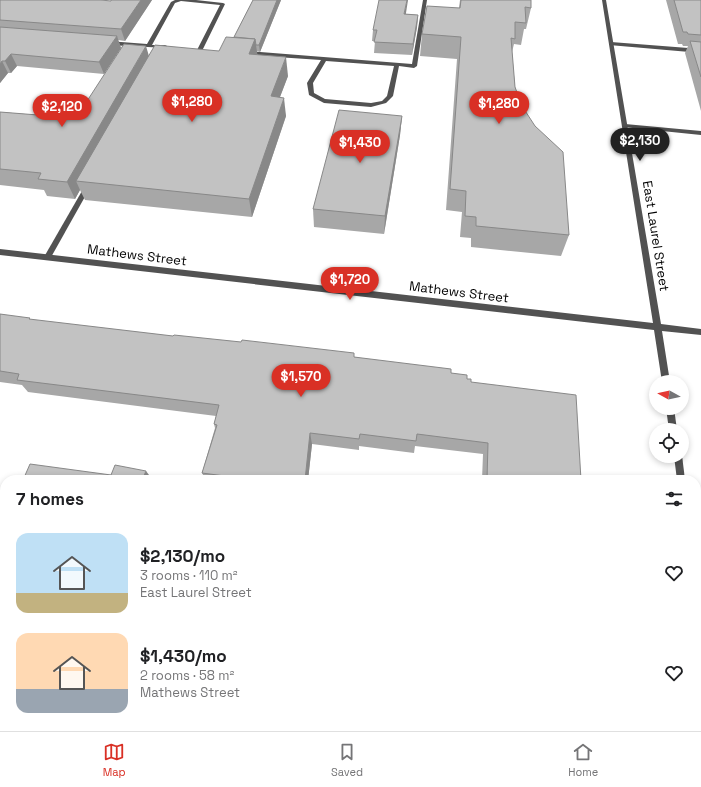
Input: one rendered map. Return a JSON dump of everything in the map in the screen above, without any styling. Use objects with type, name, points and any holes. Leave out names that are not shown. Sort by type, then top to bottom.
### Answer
[{"type":"street","points":[[149,46],[173,2],[181,0],[223,4],[200,50]]},
{"type":"street","points":[[239,53],[414,66],[425,0]]},
{"type":"street","name":"East Laurel Street","points":[[604,0],[665,375]]},
{"type":"street","points":[[102,42],[172,48]]},
{"type":"street","points":[[611,44],[701,51]]},
{"type":"street","points":[[161,54],[165,47]]},
{"type":"street","points":[[193,49],[208,50]]},
{"type":"street","points":[[324,59],[310,83],[311,94],[324,101],[371,105],[384,102],[390,96],[397,65]]},
{"type":"street","points":[[625,126],[701,133]]},
{"type":"street","points":[[48,257],[93,178]]},
{"type":"street","name":"Mathews Street","points":[[0,252],[701,332]]},
{"type":"street","points":[[679,463],[680,475]]},
{"type":"building","points":[[0,0],[141,0],[121,29],[0,20]]},
{"type":"building","points":[[253,0],[277,0],[259,45],[256,45],[255,39],[234,37]]},
{"type":"building","points":[[379,0],[407,0],[404,14],[418,15],[413,44],[374,42],[377,30],[373,30]]},
{"type":"building","points":[[461,0],[531,0],[531,8],[525,7],[526,23],[515,22],[515,39],[511,38],[515,87],[522,106],[535,126],[563,152],[569,235],[476,226],[476,217],[465,216],[466,191],[450,189],[461,37],[422,34],[427,6],[460,8]]},
{"type":"building","points":[[674,0],[701,0],[701,35],[683,32]]},
{"type":"building","points":[[0,27],[117,36],[99,62],[11,54],[0,64]]},
{"type":"building","points":[[226,37],[255,39],[249,54],[286,57],[271,96],[284,98],[249,199],[76,181],[155,45],[219,51]]},
{"type":"building","points":[[690,41],[701,42],[701,77]]},
{"type":"building","points":[[124,44],[146,46],[67,182],[38,179],[41,173],[0,169],[0,112],[76,118]]},
{"type":"building","points":[[339,110],[402,116],[385,216],[313,209]]},
{"type":"building","points":[[0,314],[30,318],[29,319],[173,336],[241,342],[242,340],[354,353],[354,357],[451,369],[451,373],[467,375],[467,379],[471,379],[471,382],[576,395],[581,475],[487,475],[488,443],[417,434],[416,441],[360,434],[359,439],[310,433],[306,475],[217,475],[202,473],[217,425],[214,424],[219,405],[17,380],[19,374],[0,371]]},
{"type":"building","points":[[30,464],[111,475],[25,475]]},
{"type":"building","points":[[115,465],[146,471],[144,475],[111,475]]}]
